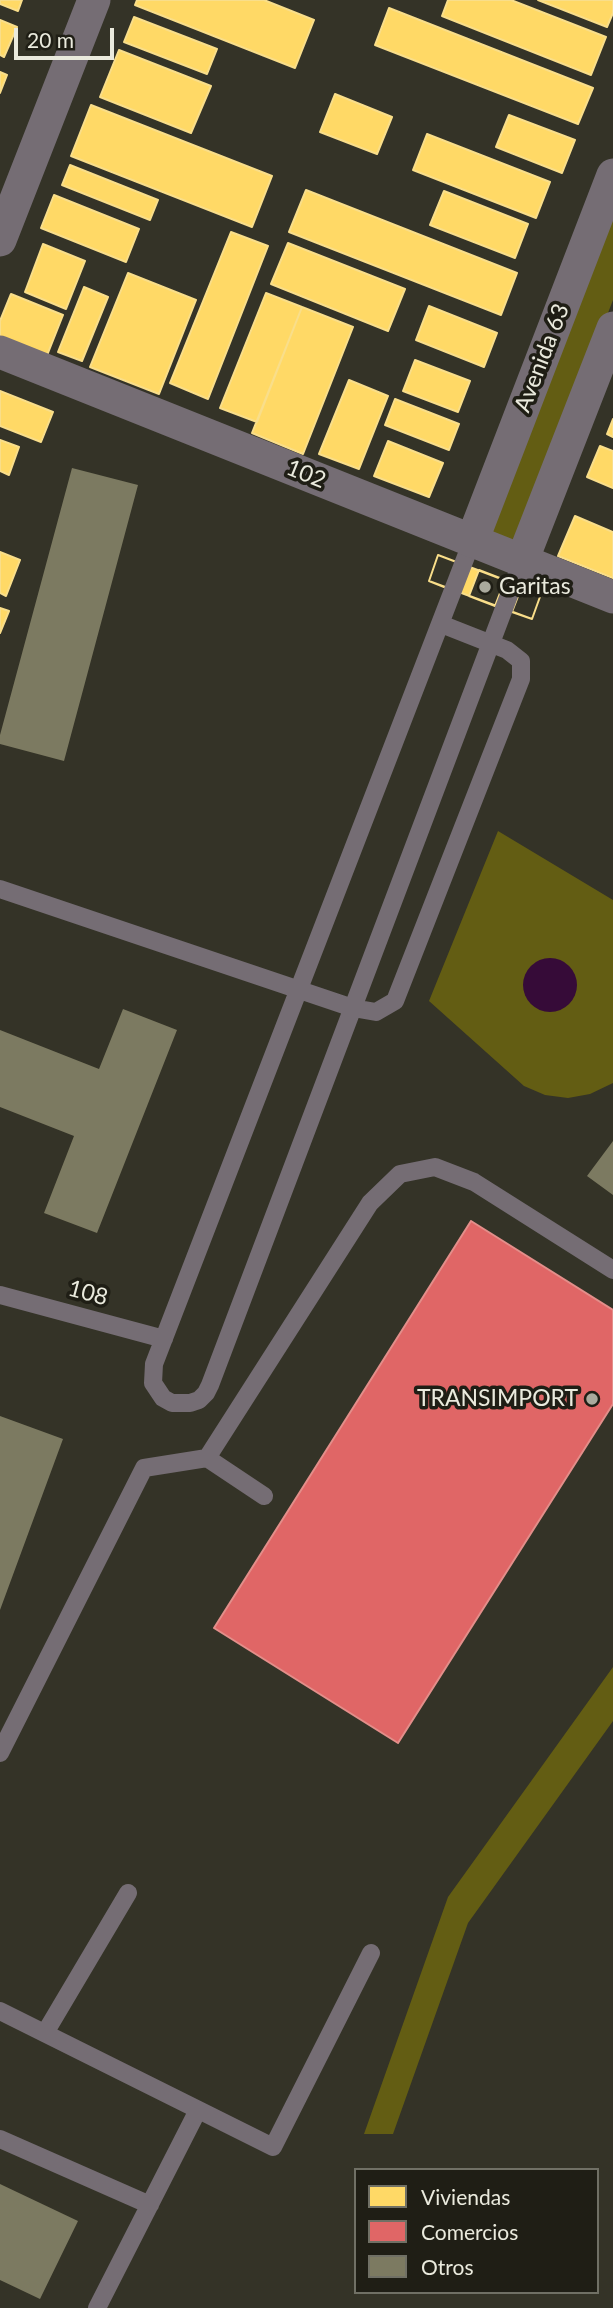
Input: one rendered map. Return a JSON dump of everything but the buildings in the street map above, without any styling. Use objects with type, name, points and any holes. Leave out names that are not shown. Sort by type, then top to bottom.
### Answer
[{"type":"street","points":[[0,240],[94,0]]},
{"type":"street","name":"Avenida 63","points":[[472,541],[613,175]]},
{"type":"street","points":[[522,561],[613,328]]},
{"type":"street","name":"102","points":[[0,352],[613,597]]},
{"type":"lane","points":[[472,541],[164,1339],[152,1374],[157,1391],[172,1403],[190,1404],[206,1393],[210,1385],[522,561]]},
{"type":"lane","points":[[0,889],[353,1008],[376,1012],[395,1001],[522,679],[520,661],[507,650],[492,642],[441,625]]},
{"type":"lane","points":[[208,1458],[370,1203],[400,1174],[435,1167],[474,1182],[613,1270]]},
{"type":"lane","name":"108","points":[[0,1295],[164,1339]]},
{"type":"lane","points":[[0,1753],[144,1468],[208,1458],[264,1496]]},
{"type":"lane","points":[[45,2033],[128,1892]]},
{"type":"lane","points":[[0,2011],[273,2147],[371,1954]]},
{"type":"lane","points":[[97,2308],[198,2110]]},
{"type":"lane","points":[[0,2139],[150,2205]]},
{"type":"shaded area","points":[[613,206],[613,300],[517,547],[485,536]]},
{"type":"shaded area","points":[[498,831],[613,900],[613,1083],[590,1094],[568,1098],[545,1095],[524,1086],[429,1001]]},
{"type":"shaded area","points":[[550,958],[569,966],[577,985],[569,1004],[550,1012],[531,1004],[523,985],[531,966]]},
{"type":"shaded area","points":[[613,1667],[613,1721],[468,1923],[393,2134],[364,2134],[448,1897]]},
{"type":"place","name":"Garitas","points":[[485,587]]},
{"type":"place","name":"TRANSIMPORT","points":[[592,1399]]}]
